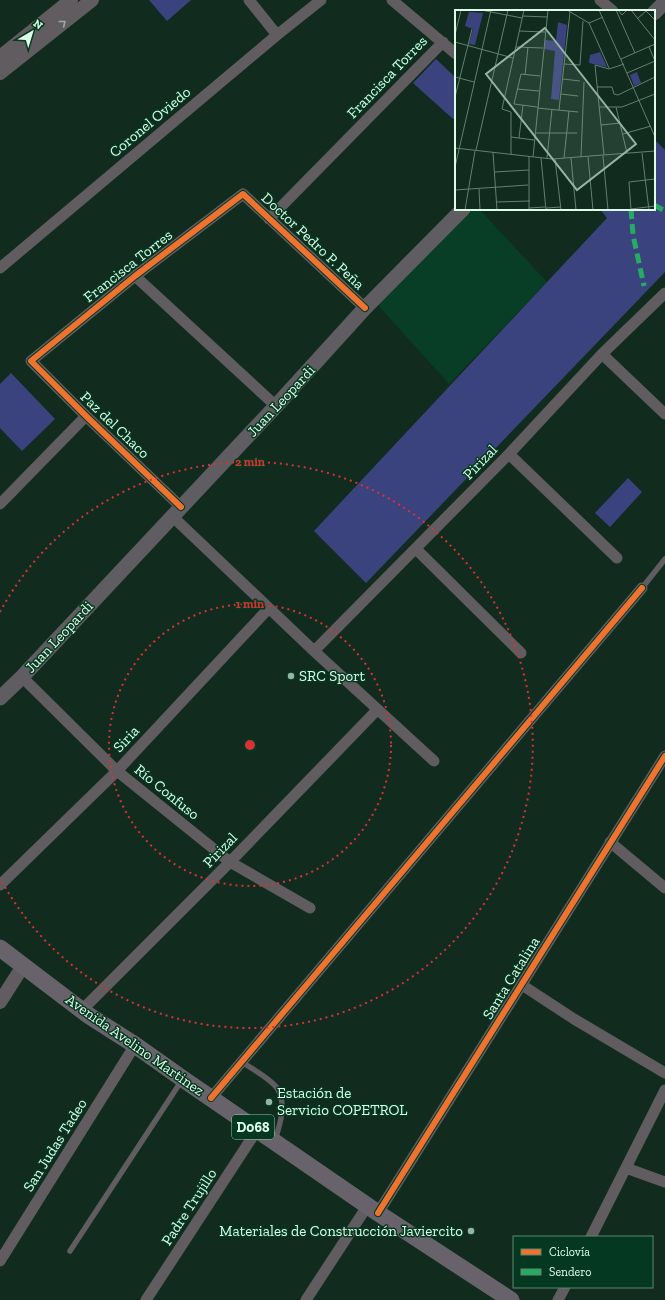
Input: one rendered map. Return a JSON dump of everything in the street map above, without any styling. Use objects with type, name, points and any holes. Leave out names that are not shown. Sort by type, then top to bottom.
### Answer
[{"type":"main road","points":[[655,12],[665,2]]},
{"type":"main road","name":"Juan Leopardi","points":[[0,698],[22,677],[177,512],[365,308],[463,210]]},
{"type":"main road","name":"Avenida Avelino Martinez","points":[[0,948],[82,1010],[373,1209],[511,1300]]},
{"type":"street","points":[[0,57],[72,0]]},
{"type":"street","points":[[0,73],[92,0]]},
{"type":"street","points":[[249,0],[277,35]]},
{"type":"street","name":"Coronel Oviedo","points":[[0,268],[277,35],[321,0]]},
{"type":"street","points":[[392,0],[455,53]]},
{"type":"street","points":[[600,0],[612,10]]},
{"type":"street","name":"Francisca Torres","points":[[269,219],[443,42]]},
{"type":"street","name":"Francisca Torres","points":[[31,361],[136,276],[243,194]]},
{"type":"street","name":"Doctor Pedro P. Peña","points":[[243,194],[365,308]]},
{"type":"street","points":[[136,276],[276,406]]},
{"type":"street","name":"Pirizal","points":[[314,651],[509,454],[602,354],[665,293]]},
{"type":"street","points":[[602,354],[665,414]]},
{"type":"street","name":"Paz del Chaco","points":[[31,361],[86,416],[269,608],[434,761]]},
{"type":"street","points":[[0,504],[86,416]]},
{"type":"street","points":[[509,454],[617,558]]},
{"type":"street","points":[[416,549],[521,653]]},
{"type":"street","points":[[211,1098],[642,588]]},
{"type":"street","name":"Siria","points":[[0,885],[117,771],[269,608]]},
{"type":"street","name":"Río Confuso","points":[[22,677],[117,771],[230,862],[310,908]]},
{"type":"street","name":"Pirizal","points":[[82,1010],[230,862],[378,710]]},
{"type":"street","name":"Santa Catalina","points":[[306,1300],[373,1209],[522,985],[665,756]]},
{"type":"street","points":[[610,842],[665,888]]},
{"type":"street","points":[[0,1002],[22,966]]},
{"type":"street","points":[[522,985],[574,1019],[665,1073]]},
{"type":"street","name":"San Judas Tadeo","points":[[0,1261],[135,1045]]},
{"type":"street","points":[[592,1236],[665,1090]]},
{"type":"street","name":"Padre Trujillo","points":[[146,1300],[257,1130]]},
{"type":"street","points":[[626,1168],[665,1182]]},
{"type":"street","points":[[558,1300],[564,1288]]},
{"type":"lane","points":[[642,588],[665,559]]},
{"type":"lane","points":[[242,1062],[272,1083],[280,1093],[282,1109],[275,1142]]},
{"type":"lane","points":[[70,1251],[183,1079]]},
{"type":"shaded area","points":[[149,0],[191,0],[167,21]]},
{"type":"shaded area","points":[[436,59],[455,77],[455,117],[453,119],[413,83]]},
{"type":"shaded area","points":[[655,140],[665,150],[665,272],[366,583],[314,531],[607,218],[601,210],[655,210]]},
{"type":"shaded area","points":[[468,210],[480,210],[547,282],[449,384],[378,305]]},
{"type":"shaded area","points":[[11,373],[55,419],[22,451],[0,428],[0,384]]},
{"type":"shaded area","points":[[628,478],[642,492],[610,527],[595,513]]},
{"type":"marked path","points":[[655,206],[665,211]]},
{"type":"marked path","points":[[631,210],[633,235],[644,286]]},
{"type":"cycle path","points":[[181,507],[31,361],[135,276],[243,194],[365,308]]},
{"type":"cycle path","points":[[211,1098],[642,588]]},
{"type":"cycle path","points":[[378,1213],[665,756]]},
{"type":"place","name":"SRC Sport","points":[[291,676]]},
{"type":"place","name":"Estación de Servicio COPETROL","points":[[269,1102]]},
{"type":"place","name":"Materiales de Construcción Javiercito","points":[[471,1231]]}]
